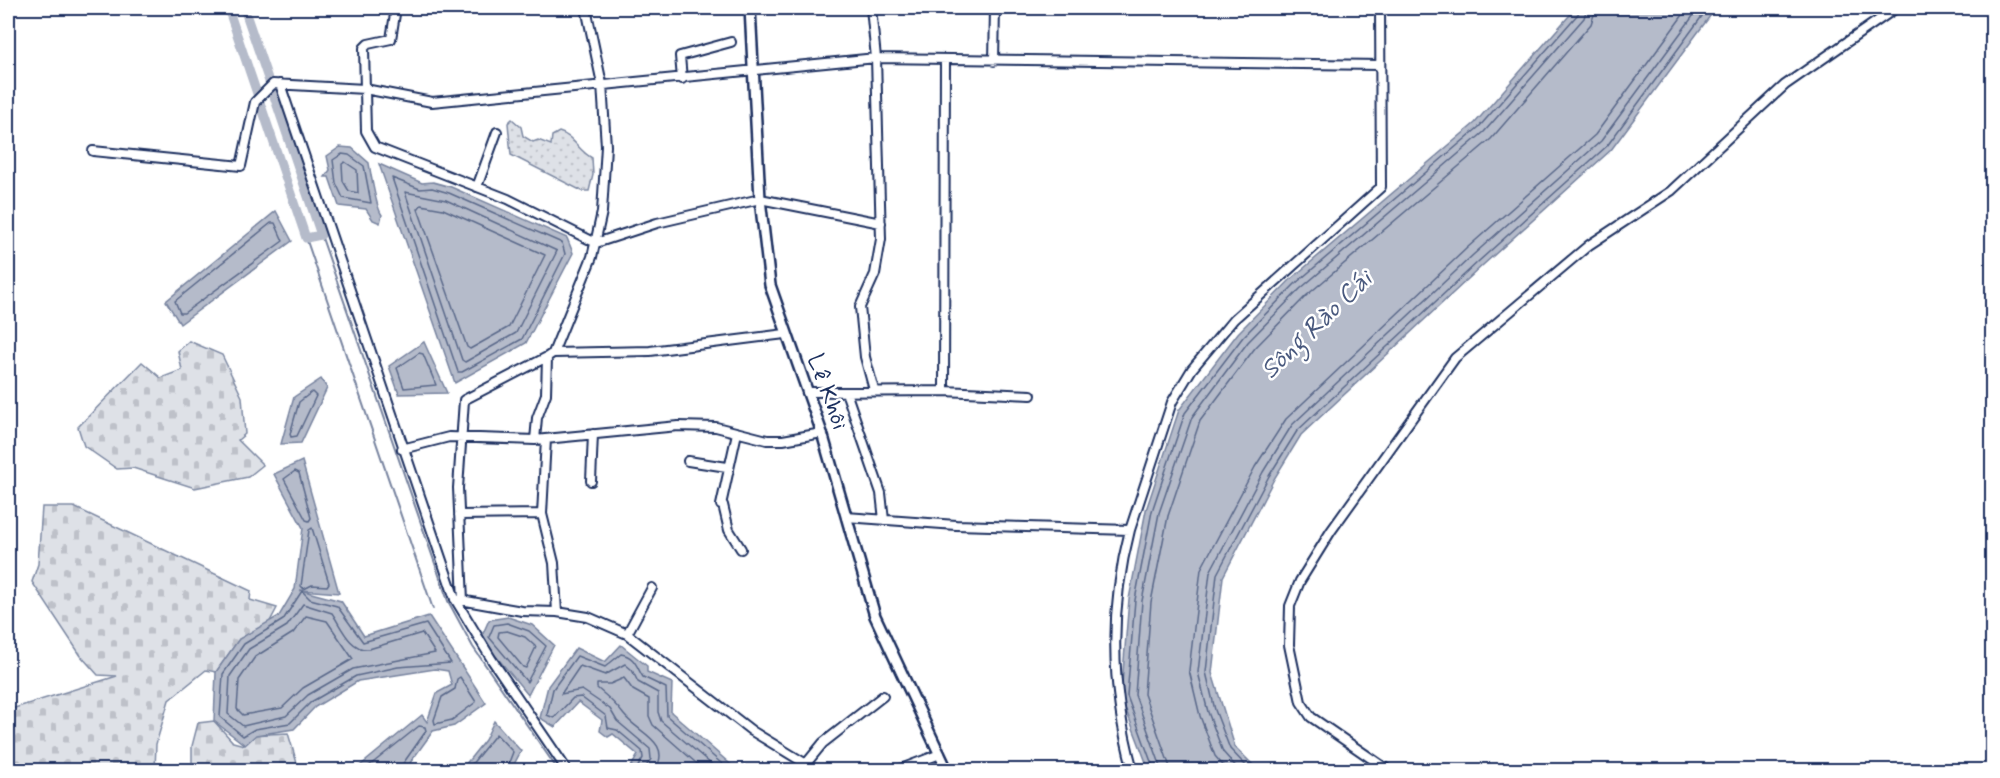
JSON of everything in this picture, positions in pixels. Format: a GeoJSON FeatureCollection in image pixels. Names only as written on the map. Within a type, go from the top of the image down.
{"type":"FeatureCollection","features":[{"type":"Feature","properties":{"kind":"street"},"geometry":{"type":"LineString","coordinates":[[396,8],[391,39],[368,44],[364,48],[366,130],[375,147],[508,199],[596,243],[657,223],[760,199],[881,223]]}},
{"type":"Feature","properties":{"kind":"street"},"geometry":{"type":"LineString","coordinates":[[535,440],[537,418],[546,394],[550,355],[596,243],[602,212],[606,146],[602,84],[586,8]]}},
{"type":"Feature","properties":{"kind":"street","name":"Lê Khôi"},"geometry":{"type":"LineString","coordinates":[[750,8],[760,199],[770,285],[785,334],[822,434],[875,616],[947,771]]}},
{"type":"Feature","properties":{"kind":"street"},"geometry":{"type":"LineString","coordinates":[[871,8],[876,58],[881,223],[875,274],[860,307],[865,357],[874,390]]}},
{"type":"Feature","properties":{"kind":"street"},"geometry":{"type":"LineString","coordinates":[[994,8],[994,61]]}},
{"type":"Feature","properties":{"kind":"street"},"geometry":{"type":"LineString","coordinates":[[1133,771],[1120,722],[1116,669],[1116,593],[1130,530],[1172,402],[1192,369],[1234,319],[1381,187],[1380,8]]}},
{"type":"Feature","properties":{"kind":"street"},"geometry":{"type":"LineString","coordinates":[[1388,771],[1311,717],[1302,706],[1299,695],[1290,650],[1290,606],[1300,581],[1330,531],[1394,445],[1441,374],[1455,358],[1589,245],[1667,195],[1785,86],[1896,8]]}},
{"type":"Feature","properties":{"kind":"street"},"geometry":{"type":"LineString","coordinates":[[682,79],[680,56],[731,42]]}},
{"type":"Feature","properties":{"kind":"street"},"geometry":{"type":"LineString","coordinates":[[93,151],[241,166],[257,99],[276,84],[365,89],[432,102],[876,58],[1380,65]]}},
{"type":"Feature","properties":{"kind":"street"},"geometry":{"type":"LineString","coordinates":[[944,391],[945,60]]}},
{"type":"Feature","properties":{"kind":"street"},"geometry":{"type":"LineString","coordinates":[[276,84],[402,449],[459,600],[492,660],[567,771]]}},
{"type":"Feature","properties":{"kind":"street"},"geometry":{"type":"LineString","coordinates":[[477,187],[497,132]]}},
{"type":"Feature","properties":{"kind":"street"},"geometry":{"type":"LineString","coordinates":[[459,600],[460,437],[464,400],[467,397],[550,355],[650,351],[785,334]]}},
{"type":"Feature","properties":{"kind":"street"},"geometry":{"type":"LineString","coordinates":[[807,392],[874,390],[1031,395]]}},
{"type":"Feature","properties":{"kind":"street"},"geometry":{"type":"LineString","coordinates":[[846,392],[880,493],[884,520]]}},
{"type":"Feature","properties":{"kind":"street"},"geometry":{"type":"LineString","coordinates":[[402,449],[449,437],[535,440],[631,429],[693,426],[716,427],[736,433],[783,440],[822,434]]}},
{"type":"Feature","properties":{"kind":"street"},"geometry":{"type":"LineString","coordinates":[[736,433],[727,467],[722,505],[729,530],[741,549]]}},
{"type":"Feature","properties":{"kind":"street"},"geometry":{"type":"LineString","coordinates":[[591,481],[593,434]]}},
{"type":"Feature","properties":{"kind":"street"},"geometry":{"type":"LineString","coordinates":[[546,439],[542,514],[554,563],[557,612]]}},
{"type":"Feature","properties":{"kind":"street"},"geometry":{"type":"LineString","coordinates":[[688,461],[727,467]]}},
{"type":"Feature","properties":{"kind":"street"},"geometry":{"type":"LineString","coordinates":[[459,515],[542,514]]}},
{"type":"Feature","properties":{"kind":"street"},"geometry":{"type":"LineString","coordinates":[[846,517],[1130,530]]}},
{"type":"Feature","properties":{"kind":"street"},"geometry":{"type":"LineString","coordinates":[[627,634],[652,588]]}},
{"type":"Feature","properties":{"kind":"street"},"geometry":{"type":"LineString","coordinates":[[459,600],[522,611],[557,612],[588,618],[627,634],[752,731],[816,771]]}},
{"type":"Feature","properties":{"kind":"street"},"geometry":{"type":"LineString","coordinates":[[805,765],[823,743],[883,696]]}},
{"type":"Feature","properties":{"kind":"street"},"geometry":{"type":"LineString","coordinates":[[898,771],[940,754]]}},
{"type":"Feature","properties":{"kind":"green space"},"geometry":{"type":"Polygon","coordinates":[[[512,119],[521,127],[523,136],[533,142],[538,140],[551,145],[552,136],[559,132],[569,137],[592,158],[593,175],[589,191],[582,191],[511,155],[508,123],[512,119]]]}},
{"type":"Feature","properties":{"kind":"green space"},"geometry":{"type":"Polygon","coordinates":[[[189,341],[222,355],[242,397],[245,434],[238,440],[263,465],[248,477],[195,488],[133,468],[117,469],[84,446],[78,427],[142,362],[161,378],[182,370],[178,351],[189,341]]]}},
{"type":"Feature","properties":{"kind":"green space"},"geometry":{"type":"Polygon","coordinates":[[[42,507],[74,507],[251,591],[250,600],[277,608],[267,627],[239,639],[216,672],[206,670],[169,700],[156,744],[155,770],[8,770],[8,710],[117,676],[98,675],[81,656],[32,582],[38,564],[42,507]]]}},
{"type":"Feature","properties":{"kind":"green space"},"geometry":{"type":"Polygon","coordinates":[[[214,721],[233,742],[244,745],[250,735],[288,733],[299,770],[192,770],[192,746],[198,723],[214,721]]]}},
{"type":"Feature","properties":{"kind":"water","name":"Sông Rào Cái"},"geometry":{"type":"Polygon","coordinates":[[[1576,8],[1716,8],[1611,150],[1483,265],[1301,435],[1274,479],[1223,577],[1212,673],[1235,747],[1258,770],[1149,770],[1121,697],[1129,599],[1146,510],[1179,410],[1238,333],[1291,279],[1475,123],[1576,8]]]}},
{"type":"Feature","properties":{"kind":"water"},"geometry":{"type":"Polygon","coordinates":[[[340,147],[352,148],[369,163],[382,215],[380,223],[373,220],[366,209],[339,206],[329,177],[325,177],[330,170],[327,156],[340,147]]]}},
{"type":"Feature","properties":{"kind":"water"},"geometry":{"type":"Polygon","coordinates":[[[379,164],[422,183],[433,182],[451,187],[567,238],[573,253],[526,343],[455,383],[379,164]]]}},
{"type":"Feature","properties":{"kind":"water"},"geometry":{"type":"Polygon","coordinates":[[[276,211],[292,241],[180,324],[166,301],[276,211]]]}},
{"type":"Feature","properties":{"kind":"water"},"geometry":{"type":"Polygon","coordinates":[[[424,342],[447,393],[399,394],[389,366],[424,342]]]}},
{"type":"Feature","properties":{"kind":"water"},"geometry":{"type":"Polygon","coordinates":[[[321,379],[327,388],[301,443],[281,444],[294,397],[321,379]]]}},
{"type":"Feature","properties":{"kind":"water"},"geometry":{"type":"Polygon","coordinates":[[[302,461],[339,593],[300,590],[341,601],[364,636],[429,616],[486,703],[454,726],[433,731],[405,770],[355,770],[422,715],[427,722],[437,693],[452,685],[448,671],[435,669],[358,681],[315,707],[294,729],[256,735],[245,745],[214,721],[216,672],[239,639],[279,616],[295,589],[303,528],[274,474],[302,461]]]}},
{"type":"Feature","properties":{"kind":"water"},"geometry":{"type":"Polygon","coordinates":[[[508,617],[532,625],[554,645],[528,695],[481,638],[489,620],[508,617]]]}},
{"type":"Feature","properties":{"kind":"water"},"geometry":{"type":"Polygon","coordinates":[[[621,645],[647,666],[647,672],[672,683],[671,712],[737,770],[629,770],[638,755],[613,734],[608,737],[600,731],[602,720],[578,702],[555,727],[540,718],[548,686],[576,648],[605,662],[621,645]]]}},
{"type":"Feature","properties":{"kind":"water"},"geometry":{"type":"Polygon","coordinates":[[[494,721],[521,751],[511,770],[461,770],[485,740],[494,721]]]}},
{"type":"Feature","properties":{"kind":"waterway"},"geometry":{"type":"LineString","coordinates":[[228,8],[306,238],[321,235],[244,8]]}},
{"type":"Feature","properties":{"kind":"waterway"},"geometry":{"type":"LineString","coordinates":[[321,235],[448,601],[473,647],[558,770]]}},
{"type":"Feature","properties":{"kind":"waterway"},"geometry":{"type":"LineString","coordinates":[[306,238],[433,609]]}}]}
